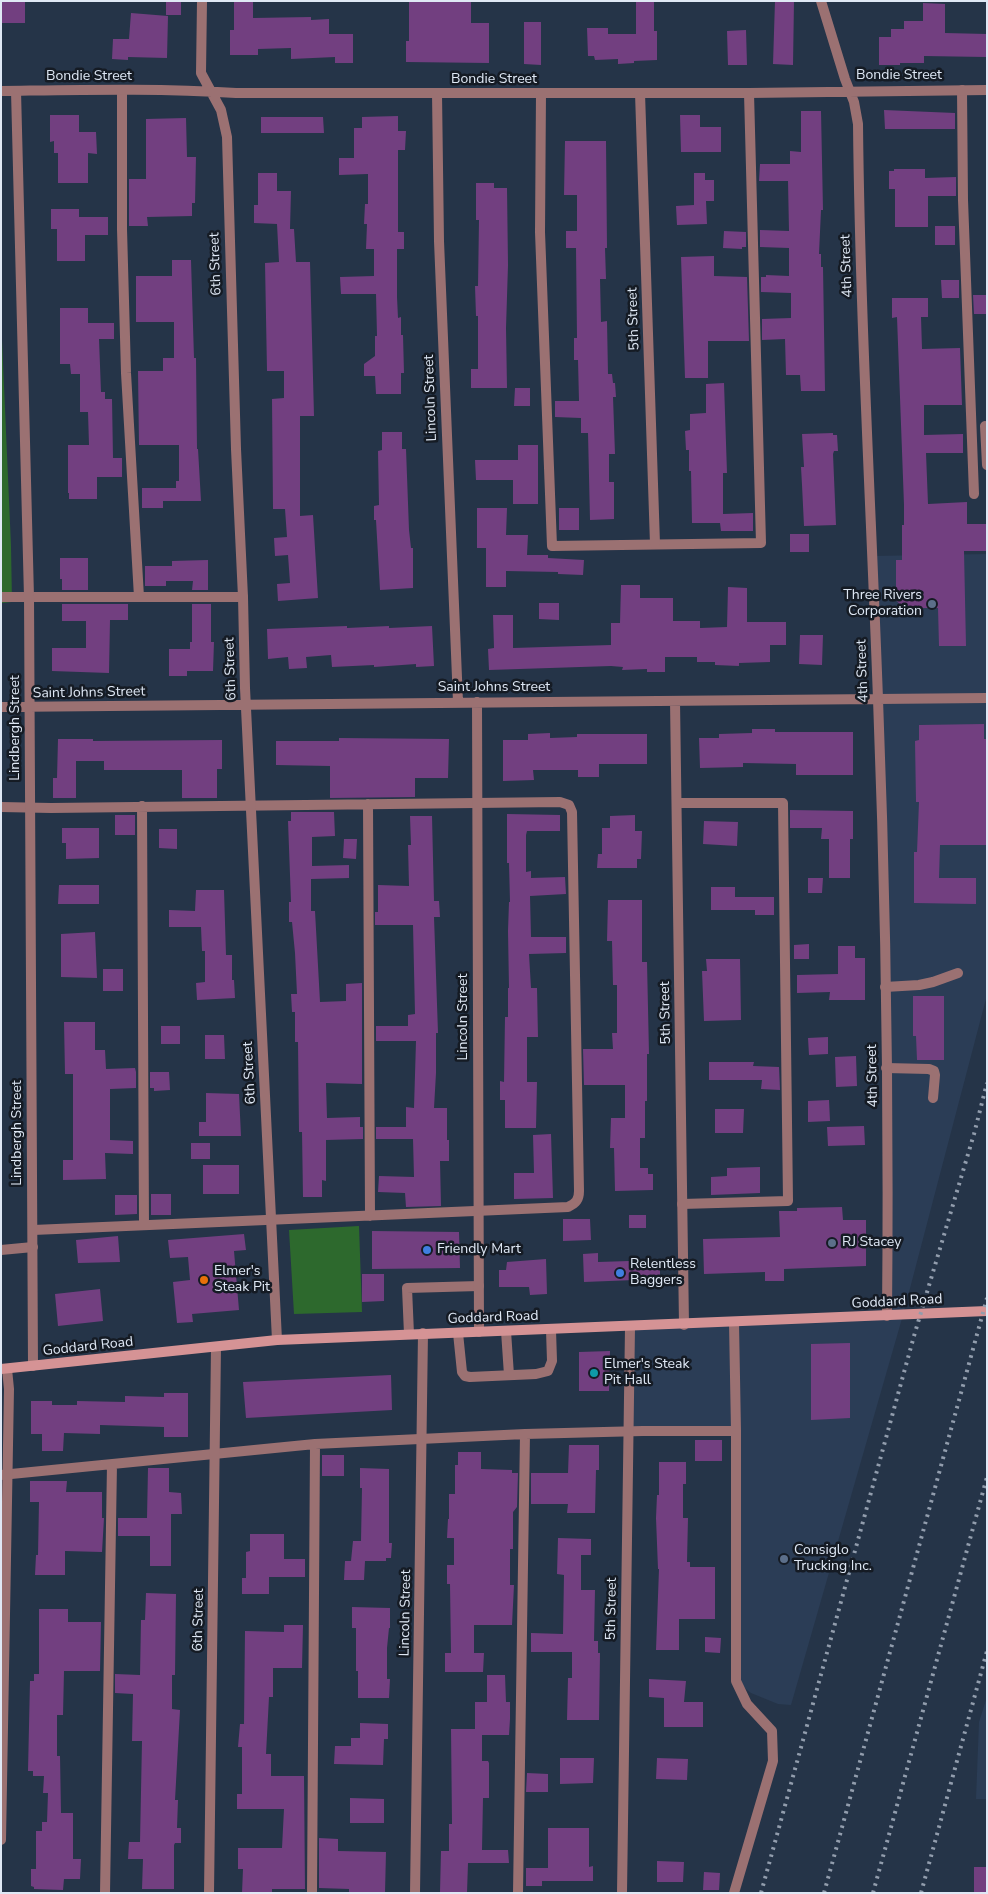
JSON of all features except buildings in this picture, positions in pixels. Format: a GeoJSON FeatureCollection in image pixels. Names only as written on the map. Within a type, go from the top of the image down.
{"type":"FeatureCollection","features":[{"type":"Feature","properties":{"kind":"street","name":"6th Street"},"geometry":{"type":"LineString","coordinates":[[202,1],[201,73],[221,110],[226,137],[246,705],[277,1340]]}},
{"type":"Feature","properties":{"kind":"street","name":"4th Street"},"geometry":{"type":"LineString","coordinates":[[821,1],[854,102],[858,124],[862,306],[878,699],[885,987],[887,1316]]}},
{"type":"Feature","properties":{"kind":"street"},"geometry":{"type":"LineString","coordinates":[[122,90],[122,229],[126,373],[139,597]]}},
{"type":"Feature","properties":{"kind":"street","name":"Bondie Street"},"geometry":{"type":"LineString","coordinates":[[1,91],[210,90],[236,93],[640,93],[987,90]]}},
{"type":"Feature","properties":{"kind":"street"},"geometry":{"type":"LineString","coordinates":[[962,90],[963,210],[974,494]]}},
{"type":"Feature","properties":{"kind":"street","name":"Lindbergh Street"},"geometry":{"type":"LineString","coordinates":[[16,91],[29,597],[33,1366]]}},
{"type":"Feature","properties":{"kind":"street"},"geometry":{"type":"LineString","coordinates":[[541,93],[540,232],[552,546],[761,543],[749,92]]}},
{"type":"Feature","properties":{"kind":"street","name":"Lincoln Street"},"geometry":{"type":"LineString","coordinates":[[437,93],[439,241],[458,702]]}},
{"type":"Feature","properties":{"kind":"street","name":"5th Street"},"geometry":{"type":"LineString","coordinates":[[640,93],[656,544]]}},
{"type":"Feature","properties":{"kind":"street"},"geometry":{"type":"LineString","coordinates":[[985,426],[987,465]]}},
{"type":"Feature","properties":{"kind":"street"},"geometry":{"type":"LineString","coordinates":[[1,597],[243,597]]}},
{"type":"Feature","properties":{"kind":"street","name":"Saint Johns Street"},"geometry":{"type":"LineString","coordinates":[[1,707],[987,698]]}},
{"type":"Feature","properties":{"kind":"street","name":"5th Street"},"geometry":{"type":"LineString","coordinates":[[675,701],[684,1325]]}},
{"type":"Feature","properties":{"kind":"street","name":"Lincoln Street"},"geometry":{"type":"LineString","coordinates":[[477,702],[479,1332]]}},
{"type":"Feature","properties":{"kind":"street"},"geometry":{"type":"LineString","coordinates":[[1,806],[560,802],[568,805],[572,812],[579,1190],[579,1199],[574,1204],[568,1207],[33,1230]]}},
{"type":"Feature","properties":{"kind":"street"},"geometry":{"type":"LineString","coordinates":[[677,803],[782,803],[787,1081],[788,1201],[682,1204]]}},
{"type":"Feature","properties":{"kind":"street"},"geometry":{"type":"LineString","coordinates":[[368,804],[370,1216]]}},
{"type":"Feature","properties":{"kind":"street"},"geometry":{"type":"LineString","coordinates":[[142,806],[144,1225]]}},
{"type":"Feature","properties":{"kind":"street"},"geometry":{"type":"LineString","coordinates":[[885,987],[919,985],[958,973]]}},
{"type":"Feature","properties":{"kind":"street"},"geometry":{"type":"LineString","coordinates":[[886,1068],[929,1069],[934,1071],[933,1098]]}},
{"type":"Feature","properties":{"kind":"street"},"geometry":{"type":"LineString","coordinates":[[1,1250],[33,1247]]}},
{"type":"Feature","properties":{"kind":"street"},"geometry":{"type":"LineString","coordinates":[[409,1334],[408,1288],[479,1286]]}},
{"type":"Feature","properties":{"kind":"street","name":"Goddard Road"},"geometry":{"type":"LineString","coordinates":[[4,1369],[277,1340],[422,1333],[734,1323],[987,1311]]}},
{"type":"Feature","properties":{"kind":"street"},"geometry":{"type":"LineString","coordinates":[[734,1323],[736,1680],[747,1704],[772,1731],[773,1760],[734,1893]]}},
{"type":"Feature","properties":{"kind":"street","name":"5th Street"},"geometry":{"type":"LineString","coordinates":[[622,1893],[630,1326]]}},
{"type":"Feature","properties":{"kind":"street"},"geometry":{"type":"LineString","coordinates":[[458,1333],[461,1366],[465,1376],[509,1375],[536,1374],[548,1371],[552,1361],[551,1330]]}},
{"type":"Feature","properties":{"kind":"street"},"geometry":{"type":"LineString","coordinates":[[506,1331],[509,1375]]}},
{"type":"Feature","properties":{"kind":"street","name":"Lincoln Street"},"geometry":{"type":"LineString","coordinates":[[415,1893],[422,1333]]}},
{"type":"Feature","properties":{"kind":"street","name":"6th Street"},"geometry":{"type":"LineString","coordinates":[[209,1893],[216,1347]]}},
{"type":"Feature","properties":{"kind":"street"},"geometry":{"type":"LineString","coordinates":[[1,1840],[5,1474],[9,1390],[4,1369]]}},
{"type":"Feature","properties":{"kind":"street"},"geometry":{"type":"LineString","coordinates":[[5,1474],[315,1444],[525,1434],[736,1431]]}},
{"type":"Feature","properties":{"kind":"street"},"geometry":{"type":"LineString","coordinates":[[518,1893],[525,1434]]}},
{"type":"Feature","properties":{"kind":"street"},"geometry":{"type":"LineString","coordinates":[[312,1893],[315,1444]]}},
{"type":"Feature","properties":{"kind":"street"},"geometry":{"type":"LineString","coordinates":[[105,1893],[112,1464]]}},
{"type":"Feature","properties":{"kind":"shaded area"},"geometry":{"type":"Polygon","coordinates":[[[987,554],[987,995],[903,1315],[791,1705],[778,1704],[751,1693],[736,1681],[736,1431],[628,1432],[630,1327],[887,1316],[888,1188],[872,556],[987,554]]]}},
{"type":"Feature","properties":{"kind":"shaded area"},"geometry":{"type":"Polygon","coordinates":[[[987,1697],[987,1799],[976,1799],[979,1722],[987,1697]]]}},
{"type":"Feature","properties":{"kind":"green space"},"geometry":{"type":"Polygon","coordinates":[[[1,317],[12,602],[1,603],[1,317]]]}},
{"type":"Feature","properties":{"kind":"green space"},"geometry":{"type":"Polygon","coordinates":[[[359,1226],[362,1312],[294,1314],[289,1230],[359,1226]]]}},
{"type":"Feature","properties":{"kind":"railway"},"geometry":{"type":"LineString","coordinates":[[761,1893],[914,1336],[974,1134],[987,1083]]}},
{"type":"Feature","properties":{"kind":"railway"},"geometry":{"type":"LineString","coordinates":[[824,1893],[987,1298]]}},
{"type":"Feature","properties":{"kind":"railway"},"geometry":{"type":"LineString","coordinates":[[873,1893],[987,1477]]}},
{"type":"Feature","properties":{"kind":"railway"},"geometry":{"type":"LineString","coordinates":[[921,1893],[987,1651]]}},
{"type":"Feature","properties":{"kind":"place","name":"Three Rivers Corporation"},"geometry":{"type":"Point","coordinates":[932,604]}},
{"type":"Feature","properties":{"kind":"place","name":"RJ Stacey"},"geometry":{"type":"Point","coordinates":[832,1243]}},
{"type":"Feature","properties":{"kind":"place","name":"Friendly Mart"},"geometry":{"type":"Point","coordinates":[427,1250]}},
{"type":"Feature","properties":{"kind":"place","name":"Relentless Baggers"},"geometry":{"type":"Point","coordinates":[620,1273]}},
{"type":"Feature","properties":{"kind":"place","name":"Elmer's Steak Pit"},"geometry":{"type":"Point","coordinates":[204,1280]}},
{"type":"Feature","properties":{"kind":"place","name":"Elmer's Steak Pit Hall"},"geometry":{"type":"Point","coordinates":[594,1373]}},
{"type":"Feature","properties":{"kind":"place","name":"Consiglo Trucking Inc."},"geometry":{"type":"Point","coordinates":[784,1559]}}]}
